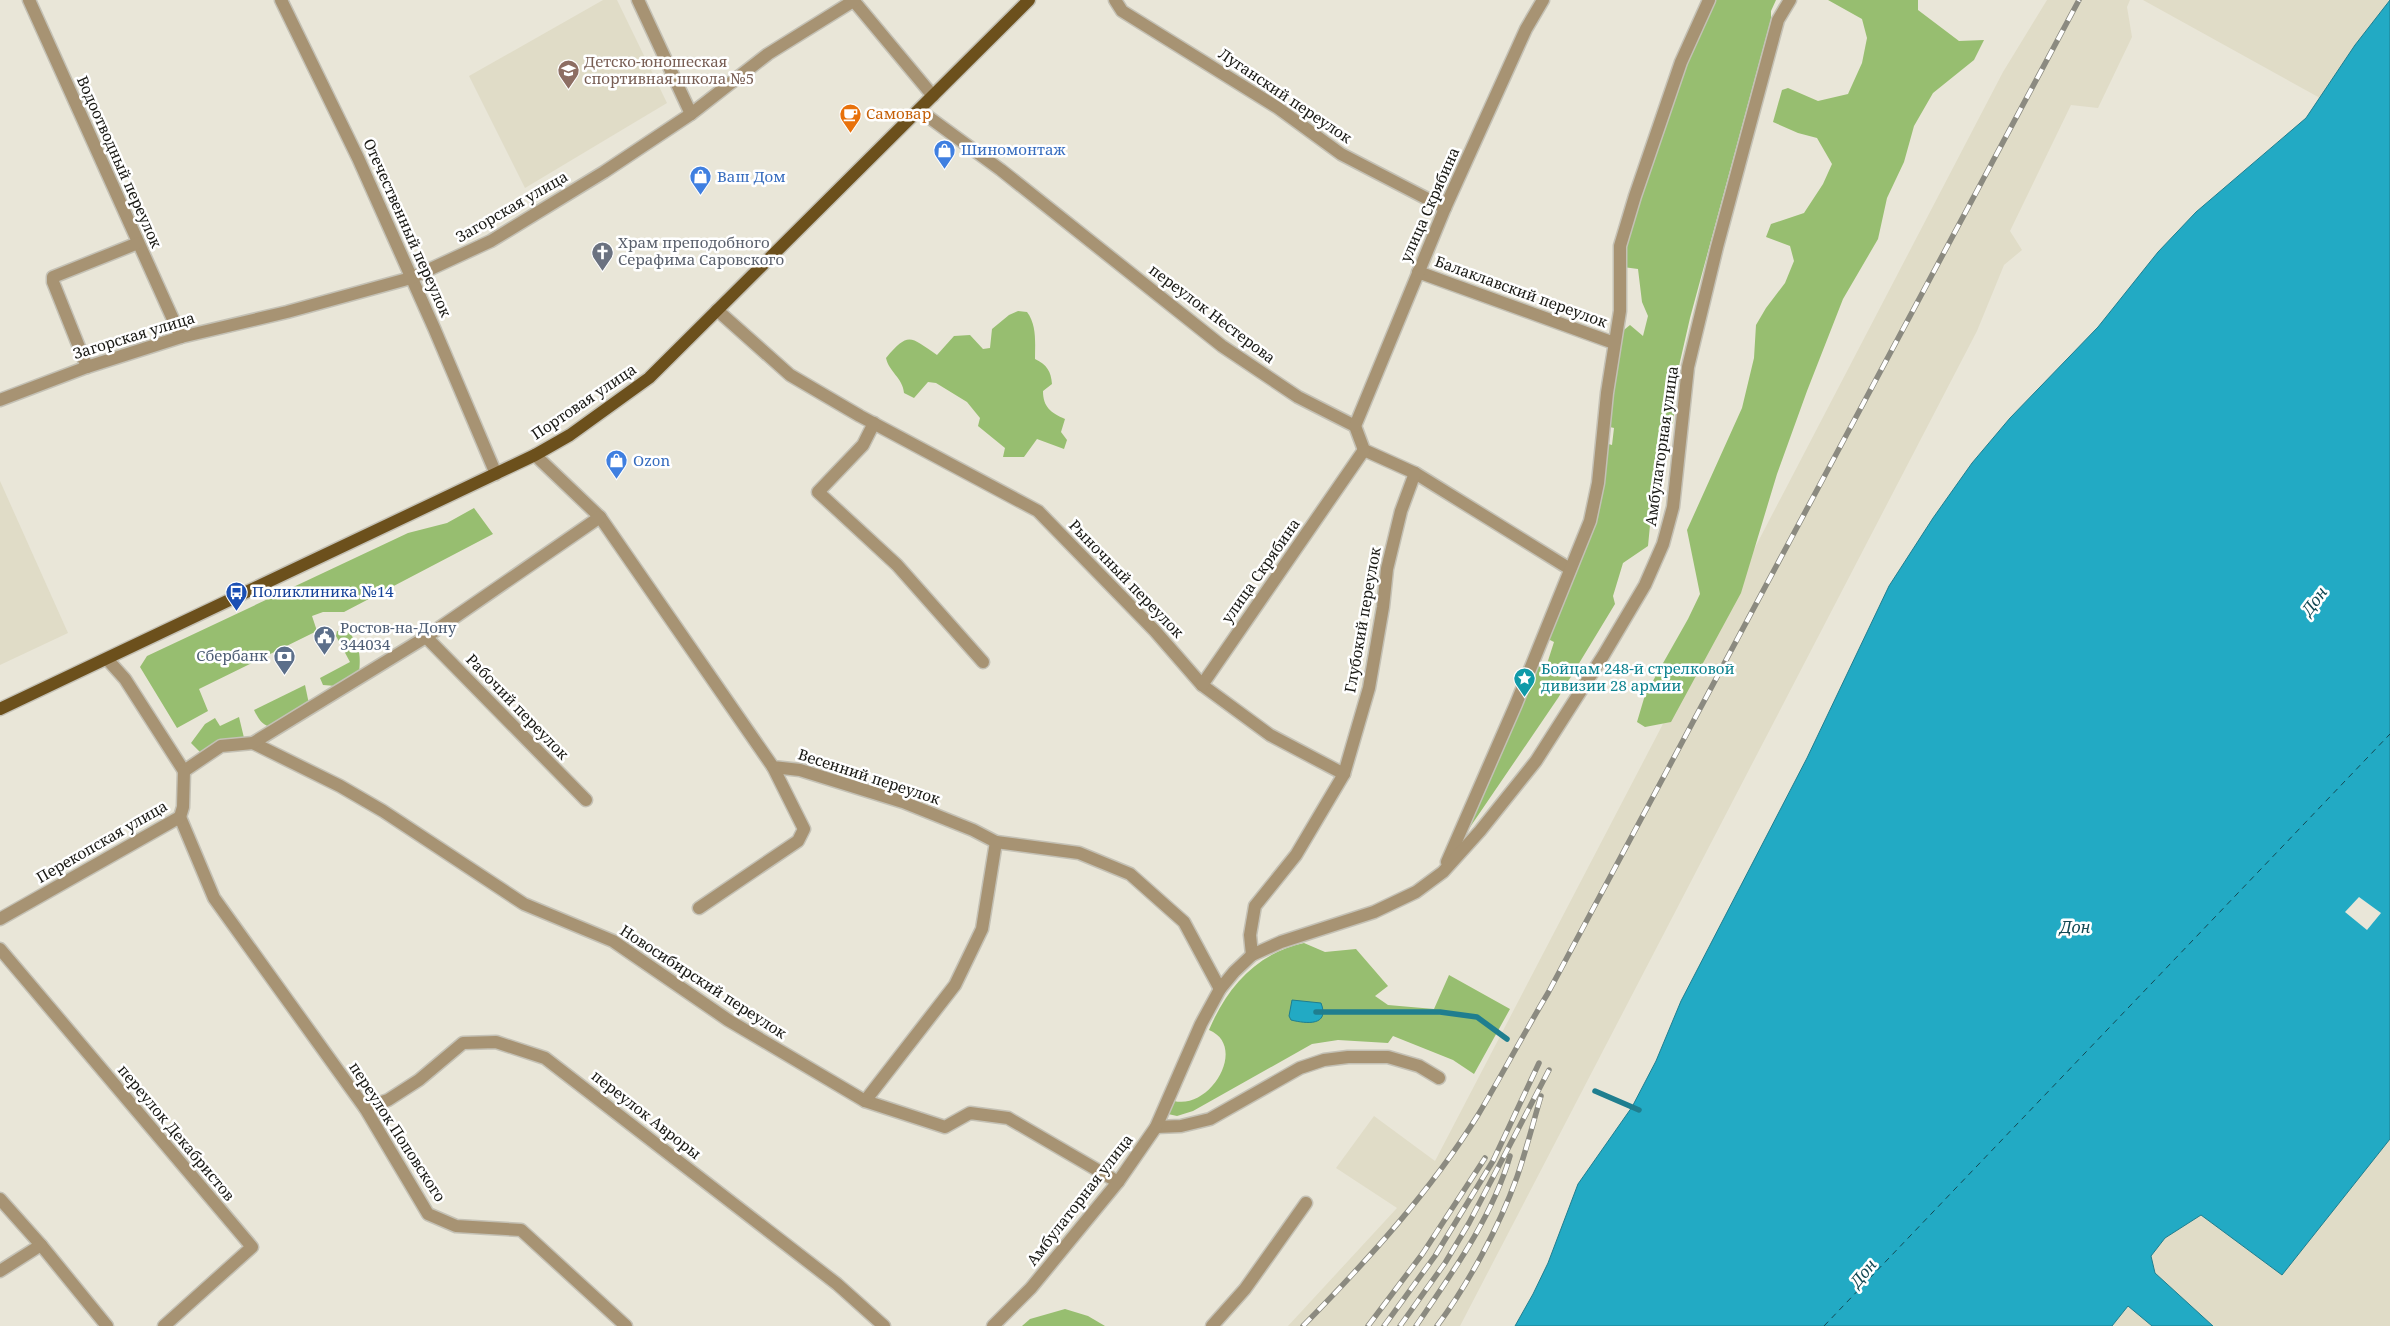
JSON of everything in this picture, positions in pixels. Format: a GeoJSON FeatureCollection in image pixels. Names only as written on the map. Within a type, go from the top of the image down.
{"type":"FeatureCollection","features":[{"type":"Feature","properties":{"kind":"main road","name":"Портовая улица"},"geometry":{"type":"LineString","coordinates":[[0,709],[496,474],[535,455],[570,434],[649,378],[1029,0]]}},
{"type":"Feature","properties":{"kind":"street","name":"Водоотводный переулок"},"geometry":{"type":"LineString","coordinates":[[28,0],[182,337]]}},
{"type":"Feature","properties":{"kind":"street","name":"Отечественный переулок"},"geometry":{"type":"LineString","coordinates":[[281,0],[358,158],[496,474]]}},
{"type":"Feature","properties":{"kind":"street"},"geometry":{"type":"LineString","coordinates":[[638,0],[691,114]]}},
{"type":"Feature","properties":{"kind":"street","name":"Луганский переулок"},"geometry":{"type":"LineString","coordinates":[[1115,0],[1122,11],[1278,108],[1341,154],[1445,208]]}},
{"type":"Feature","properties":{"kind":"street","name":"улица Скрябина"},"geometry":{"type":"LineString","coordinates":[[1355,426],[1445,208],[1526,29],[1543,0]]}},
{"type":"Feature","properties":{"kind":"street","name":"Амбулаторная улица"},"geometry":{"type":"LineString","coordinates":[[1443,872],[1516,704],[1590,521],[1598,483],[1614,343],[1620,311],[1620,246],[1681,62],[1709,0]]}},
{"type":"Feature","properties":{"kind":"street","name":"Амбулаторная улица"},"geometry":{"type":"LineString","coordinates":[[993,1326],[1031,1288],[1118,1182],[1156,1128],[1175,1079],[1220,989],[1252,955],[1281,942],[1374,912],[1416,892],[1443,872],[1480,831],[1536,761],[1645,585],[1663,544],[1673,507],[1691,358],[1717,247],[1778,20],[1790,0]]}},
{"type":"Feature","properties":{"kind":"street"},"geometry":{"type":"LineString","coordinates":[[854,1],[933,96]]}},
{"type":"Feature","properties":{"kind":"street","name":"Загорская улица"},"geometry":{"type":"LineString","coordinates":[[0,400],[87,367],[182,337],[287,312],[411,278],[491,242],[599,175],[691,114],[768,54],[854,1]]}},
{"type":"Feature","properties":{"kind":"street","name":"переулок Нестерова"},"geometry":{"type":"LineString","coordinates":[[919,110],[1001,170],[1222,346],[1298,397],[1355,426]]}},
{"type":"Feature","properties":{"kind":"street"},"geometry":{"type":"LineString","coordinates":[[87,367],[53,282],[53,277],[138,243]]}},
{"type":"Feature","properties":{"kind":"street","name":"Балаклавский переулок"},"geometry":{"type":"LineString","coordinates":[[1418,272],[1614,343]]}},
{"type":"Feature","properties":{"kind":"street","name":"Рыночный переулок"},"geometry":{"type":"LineString","coordinates":[[718,310],[790,375],[874,423],[1038,511],[1155,631],[1202,685],[1270,735],[1344,774]]}},
{"type":"Feature","properties":{"kind":"street"},"geometry":{"type":"LineString","coordinates":[[874,423],[863,445],[818,492],[897,565],[983,662]]}},
{"type":"Feature","properties":{"kind":"street"},"geometry":{"type":"LineString","coordinates":[[1355,426],[1364,450],[1415,473],[1570,569]]}},
{"type":"Feature","properties":{"kind":"street","name":"улица Скрябина"},"geometry":{"type":"LineString","coordinates":[[1202,685],[1364,450]]}},
{"type":"Feature","properties":{"kind":"street"},"geometry":{"type":"LineString","coordinates":[[535,455],[600,517],[773,767],[804,829],[798,841],[699,908]]}},
{"type":"Feature","properties":{"kind":"street","name":"Глубокий переулок"},"geometry":{"type":"LineString","coordinates":[[1252,955],[1250,935],[1255,906],[1296,855],[1344,774],[1368,688],[1383,607],[1387,569],[1401,511],[1415,473]]}},
{"type":"Feature","properties":{"kind":"street"},"geometry":{"type":"LineString","coordinates":[[107,659],[125,679],[184,771],[222,746],[253,744],[426,637],[600,517]]}},
{"type":"Feature","properties":{"kind":"street","name":"Рабочий переулок"},"geometry":{"type":"LineString","coordinates":[[426,637],[586,800]]}},
{"type":"Feature","properties":{"kind":"street","name":"Новосибирский переулок"},"geometry":{"type":"LineString","coordinates":[[253,744],[340,786],[383,811],[524,904],[613,941],[728,1020],[865,1101],[945,1128],[970,1114],[1008,1118],[1118,1182]]}},
{"type":"Feature","properties":{"kind":"street","name":"Весенний переулок"},"geometry":{"type":"LineString","coordinates":[[773,767],[800,770],[903,802],[973,830],[996,842],[1079,853],[1130,874],[1184,922],[1220,989]]}},
{"type":"Feature","properties":{"kind":"street","name":"Перекопская улица"},"geometry":{"type":"LineString","coordinates":[[0,919],[180,817],[183,807],[184,771]]}},
{"type":"Feature","properties":{"kind":"street","name":"переулок Поповского"},"geometry":{"type":"LineString","coordinates":[[180,817],[214,898],[365,1108],[428,1214],[456,1226],[521,1230],[626,1326]]}},
{"type":"Feature","properties":{"kind":"street"},"geometry":{"type":"LineString","coordinates":[[865,1101],[955,985],[982,929],[996,842]]}},
{"type":"Feature","properties":{"kind":"street","name":"переулок Декабристов"},"geometry":{"type":"LineString","coordinates":[[0,949],[252,1247],[164,1326]]}},
{"type":"Feature","properties":{"kind":"street","name":"переулок Авроры"},"geometry":{"type":"LineString","coordinates":[[365,1108],[388,1100],[419,1080],[463,1043],[496,1042],[546,1058],[837,1284],[884,1326]]}},
{"type":"Feature","properties":{"kind":"street"},"geometry":{"type":"LineString","coordinates":[[1156,1128],[1180,1126],[1210,1118],[1300,1068],[1324,1060],[1348,1057],[1388,1058],[1419,1066],[1439,1078]]}},
{"type":"Feature","properties":{"kind":"street"},"geometry":{"type":"LineString","coordinates":[[0,1199],[41,1244],[107,1326]]}},
{"type":"Feature","properties":{"kind":"street"},"geometry":{"type":"LineString","coordinates":[[1212,1326],[1245,1289],[1306,1203]]}},
{"type":"Feature","properties":{"kind":"street"},"geometry":{"type":"LineString","coordinates":[[0,1270],[41,1244]]}},
{"type":"Feature","properties":{"kind":"shaded area","name":"Детско-юношеская спортивная школа №5"},"geometry":{"type":"Polygon","coordinates":[[[603,0],[617,0],[667,103],[525,188],[469,76],[603,0]]]}},
{"type":"Feature","properties":{"kind":"shaded area"},"geometry":{"type":"Polygon","coordinates":[[[2047,0],[2130,0],[2127,7],[2132,37],[2098,108],[2071,105],[2010,231],[2022,250],[2004,265],[1977,331],[1460,1326],[1288,1326],[1397,1208],[1336,1168],[1374,1116],[1435,1161],[2003,72],[2047,0]]]}},
{"type":"Feature","properties":{"kind":"shaded area"},"geometry":{"type":"Polygon","coordinates":[[[2143,0],[2389,0],[2320,98],[2143,0]]]}},
{"type":"Feature","properties":{"kind":"shaded area"},"geometry":{"type":"Polygon","coordinates":[[[0,481],[68,633],[0,665],[0,481]]]}},
{"type":"Feature","properties":{"kind":"shaded area"},"geometry":{"type":"Polygon","coordinates":[[[2390,1139],[2390,1326],[2213,1326],[2155,1273],[2151,1256],[2165,1238],[2201,1215],[2282,1275],[2390,1139]]]}},
{"type":"Feature","properties":{"kind":"shaded area"},"geometry":{"type":"Polygon","coordinates":[[[2128,1306],[2152,1326],[2112,1326],[2128,1306]]]}},
{"type":"Feature","properties":{"kind":"green space"},"geometry":{"type":"Polygon","coordinates":[[[1713,0],[1776,0],[1771,11],[1771,19],[1690,318],[1679,366],[1673,423],[1658,442],[1648,546],[1623,563],[1613,596],[1615,604],[1558,698],[1466,833],[1535,666],[1546,667],[1554,642],[1546,638],[1573,571],[1605,443],[1612,445],[1614,428],[1606,426],[1619,334],[1630,325],[1643,336],[1648,316],[1642,302],[1638,269],[1623,267],[1623,247],[1684,64],[1713,0]]]}},
{"type":"Feature","properties":{"kind":"green space"},"geometry":{"type":"Polygon","coordinates":[[[1828,0],[1918,0],[1918,10],[1959,41],[1984,40],[1974,60],[1933,93],[1914,126],[1904,162],[1887,198],[1878,239],[1843,299],[1807,391],[1777,474],[1741,593],[1671,722],[1645,727],[1637,722],[1645,695],[1700,594],[1687,530],[1742,408],[1754,358],[1756,325],[1785,283],[1794,261],[1790,246],[1766,237],[1771,224],[1804,213],[1823,184],[1832,164],[1817,138],[1798,133],[1773,122],[1782,90],[1788,88],[1818,101],[1848,94],[1862,63],[1867,38],[1862,19],[1828,0]]]}},
{"type":"Feature","properties":{"kind":"green space"},"geometry":{"type":"Polygon","coordinates":[[[1018,311],[1027,312],[1030,317],[1035,334],[1035,359],[1048,369],[1052,384],[1043,391],[1044,401],[1052,412],[1065,419],[1061,432],[1067,440],[1064,449],[1037,439],[1024,457],[1003,457],[1005,448],[978,426],[980,418],[967,402],[936,383],[928,382],[914,398],[904,393],[901,383],[886,358],[905,340],[915,341],[937,355],[954,336],[970,335],[983,349],[990,348],[992,329],[1009,315],[1018,311]]]}},
{"type":"Feature","properties":{"kind":"green space"},"geometry":{"type":"Polygon","coordinates":[[[474,508],[493,534],[344,612],[323,612],[312,616],[317,631],[199,689],[208,711],[177,728],[140,667],[147,656],[408,533],[447,523],[474,508]]]}},
{"type":"Feature","properties":{"kind":"green space"},"geometry":{"type":"Polygon","coordinates":[[[337,631],[349,632],[358,647],[360,656],[359,674],[336,686],[323,685],[320,678],[350,662],[336,636],[337,631]]]}},
{"type":"Feature","properties":{"kind":"green space"},"geometry":{"type":"Polygon","coordinates":[[[305,685],[309,704],[270,727],[260,720],[254,710],[305,685]]]}},
{"type":"Feature","properties":{"kind":"green space"},"geometry":{"type":"Polygon","coordinates":[[[239,717],[245,742],[203,755],[191,743],[205,724],[215,718],[220,726],[239,717]]]}},
{"type":"Feature","properties":{"kind":"green space"},"geometry":{"type":"Polygon","coordinates":[[[1304,943],[1325,952],[1356,949],[1388,986],[1375,996],[1388,1005],[1434,1009],[1449,975],[1510,1009],[1474,1074],[1453,1060],[1393,1036],[1388,1043],[1338,1040],[1312,1044],[1193,1111],[1177,1116],[1168,1114],[1174,1101],[1188,1101],[1201,1096],[1212,1087],[1220,1075],[1225,1062],[1225,1049],[1220,1038],[1209,1030],[1216,1014],[1235,986],[1246,974],[1272,955],[1304,943]]]}},
{"type":"Feature","properties":{"kind":"green space"},"geometry":{"type":"Polygon","coordinates":[[[1065,1309],[1088,1316],[1105,1326],[1022,1326],[1030,1319],[1065,1309]]]}},
{"type":"Feature","properties":{"kind":"water","name":"Дон"},"geometry":{"type":"Polygon","coordinates":[[[2390,0],[2390,1139],[2282,1275],[2201,1215],[2165,1238],[2151,1256],[2155,1273],[2213,1326],[2152,1326],[2128,1306],[2112,1326],[1515,1326],[1548,1263],[1578,1184],[1632,1107],[1656,1061],[1681,1001],[1807,758],[1889,586],[1933,518],[1972,463],[2010,418],[2098,327],[2158,252],[2196,212],[2306,118],[2355,45],[2390,0]]]}},
{"type":"Feature","properties":{"kind":"water"},"geometry":{"type":"Polygon","coordinates":[[[1292,1000],[1321,1003],[1323,1010],[1320,1020],[1304,1022],[1291,1020],[1289,1016],[1292,1000]]]}},
{"type":"Feature","properties":{"kind":"pier"},"geometry":{"type":"Polygon","coordinates":[[[2359,897],[2381,913],[2367,930],[2345,912],[2359,897]]]}},
{"type":"Feature","properties":{"kind":"waterway"},"geometry":{"type":"LineString","coordinates":[[1316,1012],[1440,1012],[1477,1017],[1507,1039]]}},
{"type":"Feature","properties":{"kind":"waterway"},"geometry":{"type":"LineString","coordinates":[[1595,1091],[1639,1110]]}},
{"type":"Feature","properties":{"kind":"ferry route"},"geometry":{"type":"LineString","coordinates":[[1824,1326],[2390,734]]}},
{"type":"Feature","properties":{"kind":"railway"},"geometry":{"type":"LineString","coordinates":[[1303,1326],[1350,1277],[1418,1199],[1459,1144],[1487,1100],[1548,993],[2079,0]]}},
{"type":"Feature","properties":{"kind":"railway"},"geometry":{"type":"LineString","coordinates":[[1384,1326],[1435,1256],[1493,1161],[1539,1063]]}},
{"type":"Feature","properties":{"kind":"railway"},"geometry":{"type":"LineString","coordinates":[[1400,1326],[1445,1263],[1469,1223],[1549,1070]]}},
{"type":"Feature","properties":{"kind":"railway"},"geometry":{"type":"LineString","coordinates":[[1437,1326],[1472,1273],[1510,1196],[1541,1096]]}},
{"type":"Feature","properties":{"kind":"railway"},"geometry":{"type":"LineString","coordinates":[[1416,1326],[1457,1265],[1482,1223],[1493,1201],[1510,1156]]}},
{"type":"Feature","properties":{"kind":"railway"},"geometry":{"type":"LineString","coordinates":[[1368,1326],[1423,1253],[1485,1158]]}},
{"type":"Feature","properties":{"kind":"place","name":"Детско-юношеская спортивная школа №5"},"geometry":{"type":"Point","coordinates":[568,90]}},
{"type":"Feature","properties":{"kind":"place","name":"Самовар"},"geometry":{"type":"Point","coordinates":[850,133]}},
{"type":"Feature","properties":{"kind":"place","name":"Шиномонтаж"},"geometry":{"type":"Point","coordinates":[945,169]}},
{"type":"Feature","properties":{"kind":"place","name":"Ваш Дом"},"geometry":{"type":"Point","coordinates":[701,196]}},
{"type":"Feature","properties":{"kind":"place","name":"Храм преподобного Серафима Саровского"},"geometry":{"type":"Point","coordinates":[602,271]}},
{"type":"Feature","properties":{"kind":"place","name":"Ozon"},"geometry":{"type":"Point","coordinates":[617,480]}},
{"type":"Feature","properties":{"kind":"place","name":"Поликлиника №14"},"geometry":{"type":"Point","coordinates":[236,611]}},
{"type":"Feature","properties":{"kind":"place","name":"Ростов-на-Дону 344034"},"geometry":{"type":"Point","coordinates":[324,656]}},
{"type":"Feature","properties":{"kind":"place","name":"Сбербанк"},"geometry":{"type":"Point","coordinates":[284,675]}},
{"type":"Feature","properties":{"kind":"place","name":"Бойцам 248-й стрелковой дивизии 28 армии"},"geometry":{"type":"Point","coordinates":[1525,697]}}]}
